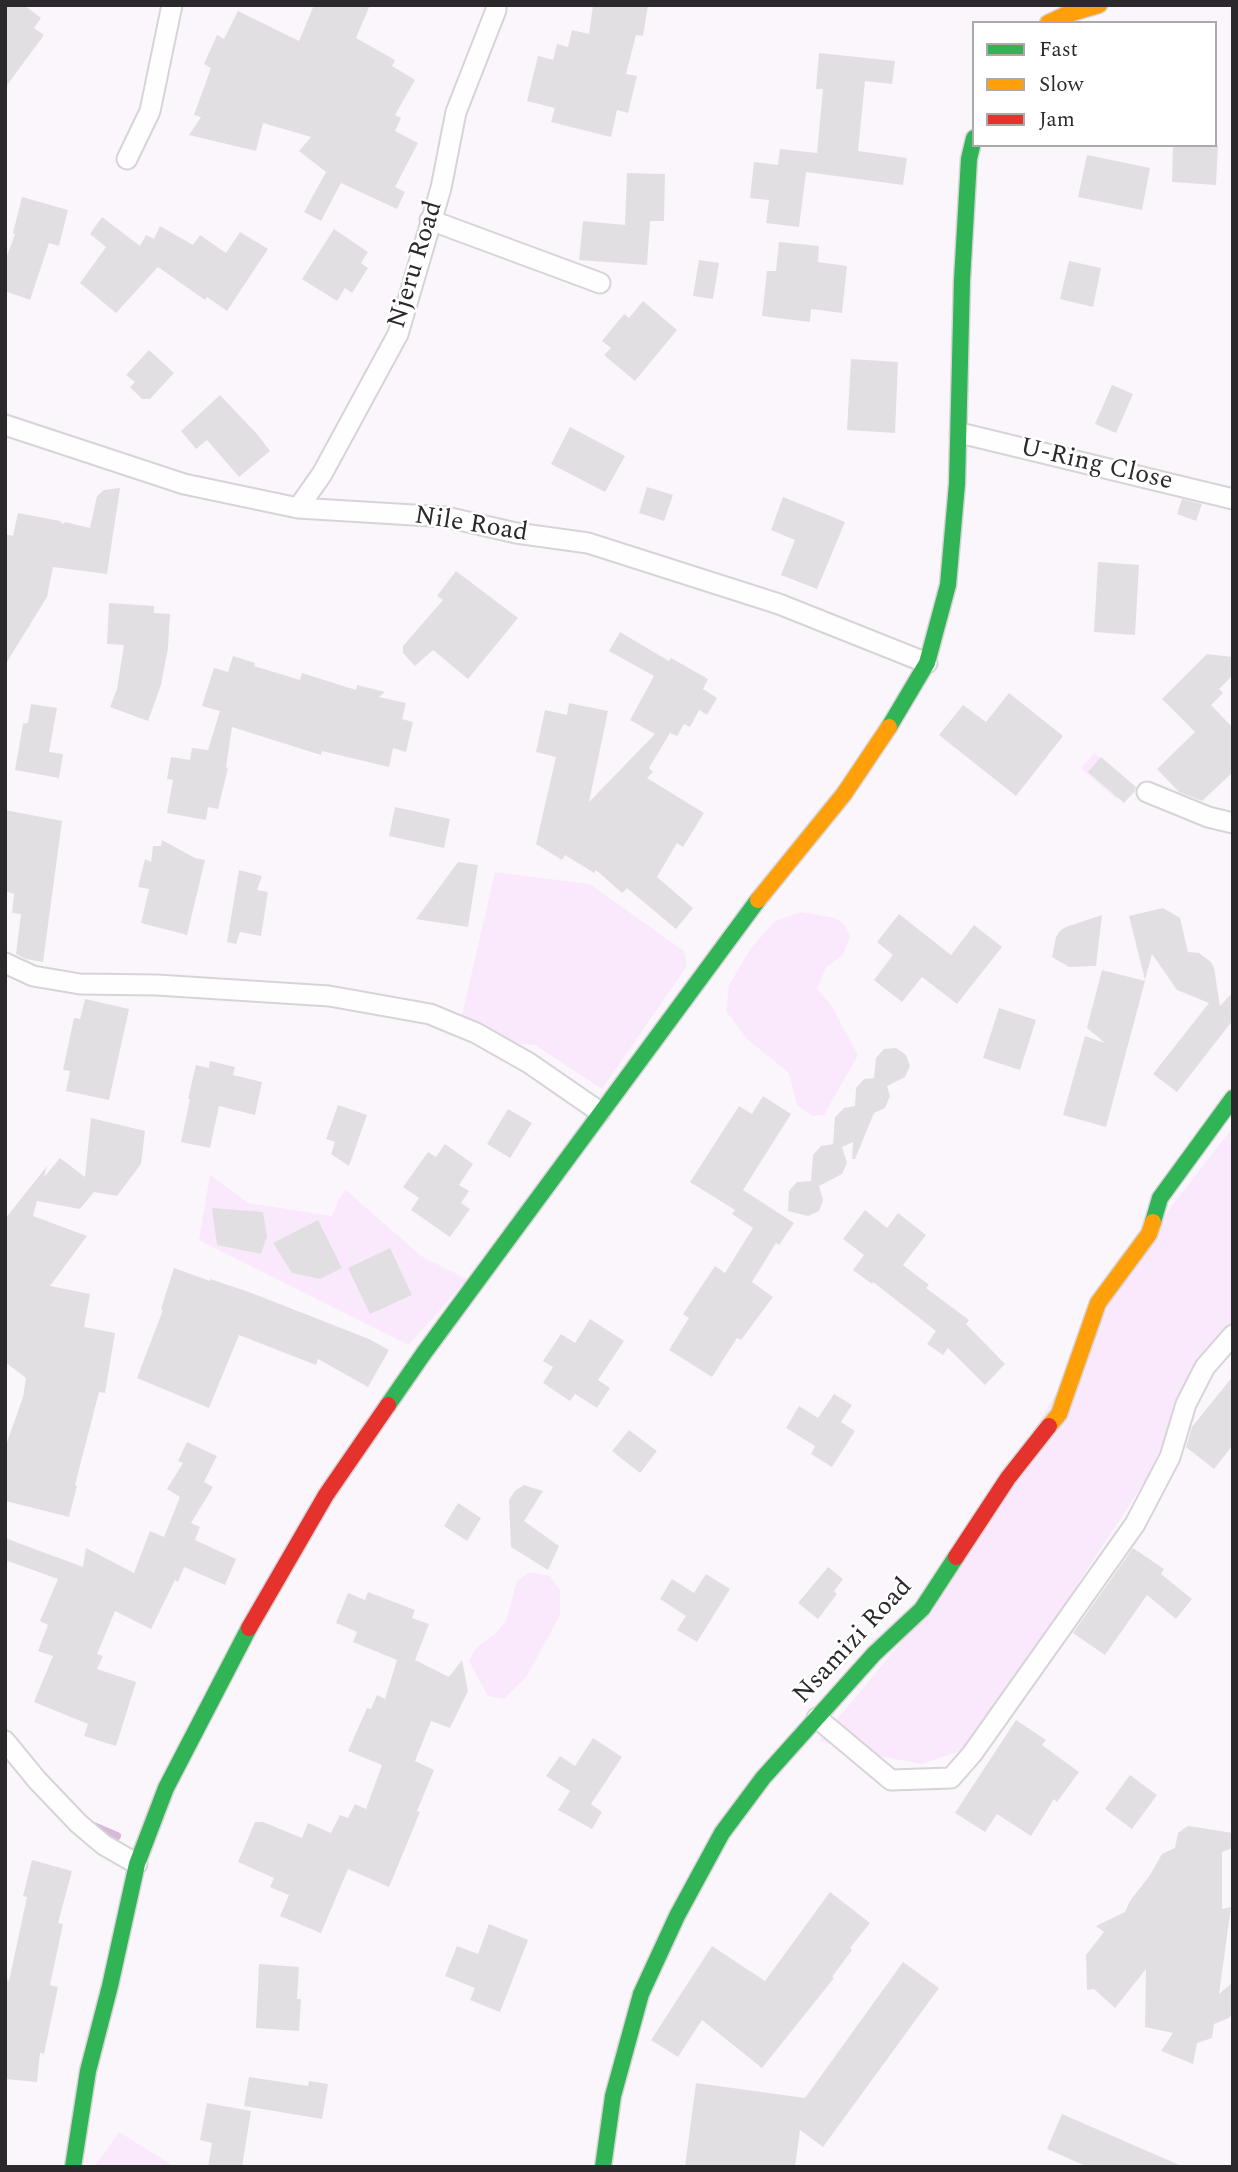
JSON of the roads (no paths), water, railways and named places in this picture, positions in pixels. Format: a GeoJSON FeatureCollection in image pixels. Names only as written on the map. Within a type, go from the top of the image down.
{"type":"FeatureCollection","features":[{"type":"Feature","properties":{"kind":"street"},"geometry":{"type":"LineString","coordinates":[[127,159],[150,111],[172,5]]}},
{"type":"Feature","properties":{"kind":"street","name":"Njeru Road"},"geometry":{"type":"LineString","coordinates":[[298,508],[323,474],[398,334],[441,188],[456,112],[496,5]]}},
{"type":"Feature","properties":{"kind":"street"},"geometry":{"type":"LineString","coordinates":[[1052,21],[1099,5]]}},
{"type":"Feature","properties":{"kind":"street"},"geometry":{"type":"LineString","coordinates":[[73,2167],[88,2071],[138,1864],[166,1788],[231,1660],[326,1496],[424,1353],[751,909],[844,794],[884,735],[927,663],[947,585],[960,433],[962,280],[972,146]]}},
{"type":"Feature","properties":{"kind":"street"},"geometry":{"type":"LineString","coordinates":[[430,220],[600,283]]}},
{"type":"Feature","properties":{"kind":"street","name":"Nile Road"},"geometry":{"type":"LineString","coordinates":[[5,425],[184,484],[298,508],[446,517],[516,533],[588,543],[779,604],[927,663]]}},
{"type":"Feature","properties":{"kind":"street","name":"U-Ring Close"},"geometry":{"type":"LineString","coordinates":[[960,433],[1233,499]]}},
{"type":"Feature","properties":{"kind":"street"},"geometry":{"type":"LineString","coordinates":[[1147,792],[1208,817],[1233,823]]}},
{"type":"Feature","properties":{"kind":"street"},"geometry":{"type":"LineString","coordinates":[[5,963],[33,976],[80,984],[158,985],[329,996],[430,1014],[475,1033],[529,1063],[600,1112]]}},
{"type":"Feature","properties":{"kind":"street","name":"Nsamizi Road"},"geometry":{"type":"LineString","coordinates":[[603,2167],[613,2096],[638,2005],[677,1916],[722,1833],[762,1777],[874,1654],[922,1609],[1008,1478],[1059,1414],[1098,1303],[1149,1234],[1160,1198],[1233,1098]]}},
{"type":"Feature","properties":{"kind":"street"},"geometry":{"type":"LineString","coordinates":[[817,1718],[891,1780],[951,1778],[972,1754],[1135,1524],[1170,1457],[1186,1404],[1205,1367],[1233,1335]]}},
{"type":"Feature","properties":{"kind":"street"},"geometry":{"type":"LineString","coordinates":[[5,1741],[79,1824],[104,1844],[138,1864]]}},
{"type":"Feature","properties":{"kind":"waterway"},"geometry":{"type":"LineString","coordinates":[[91,1825],[117,1836]]}}]}
